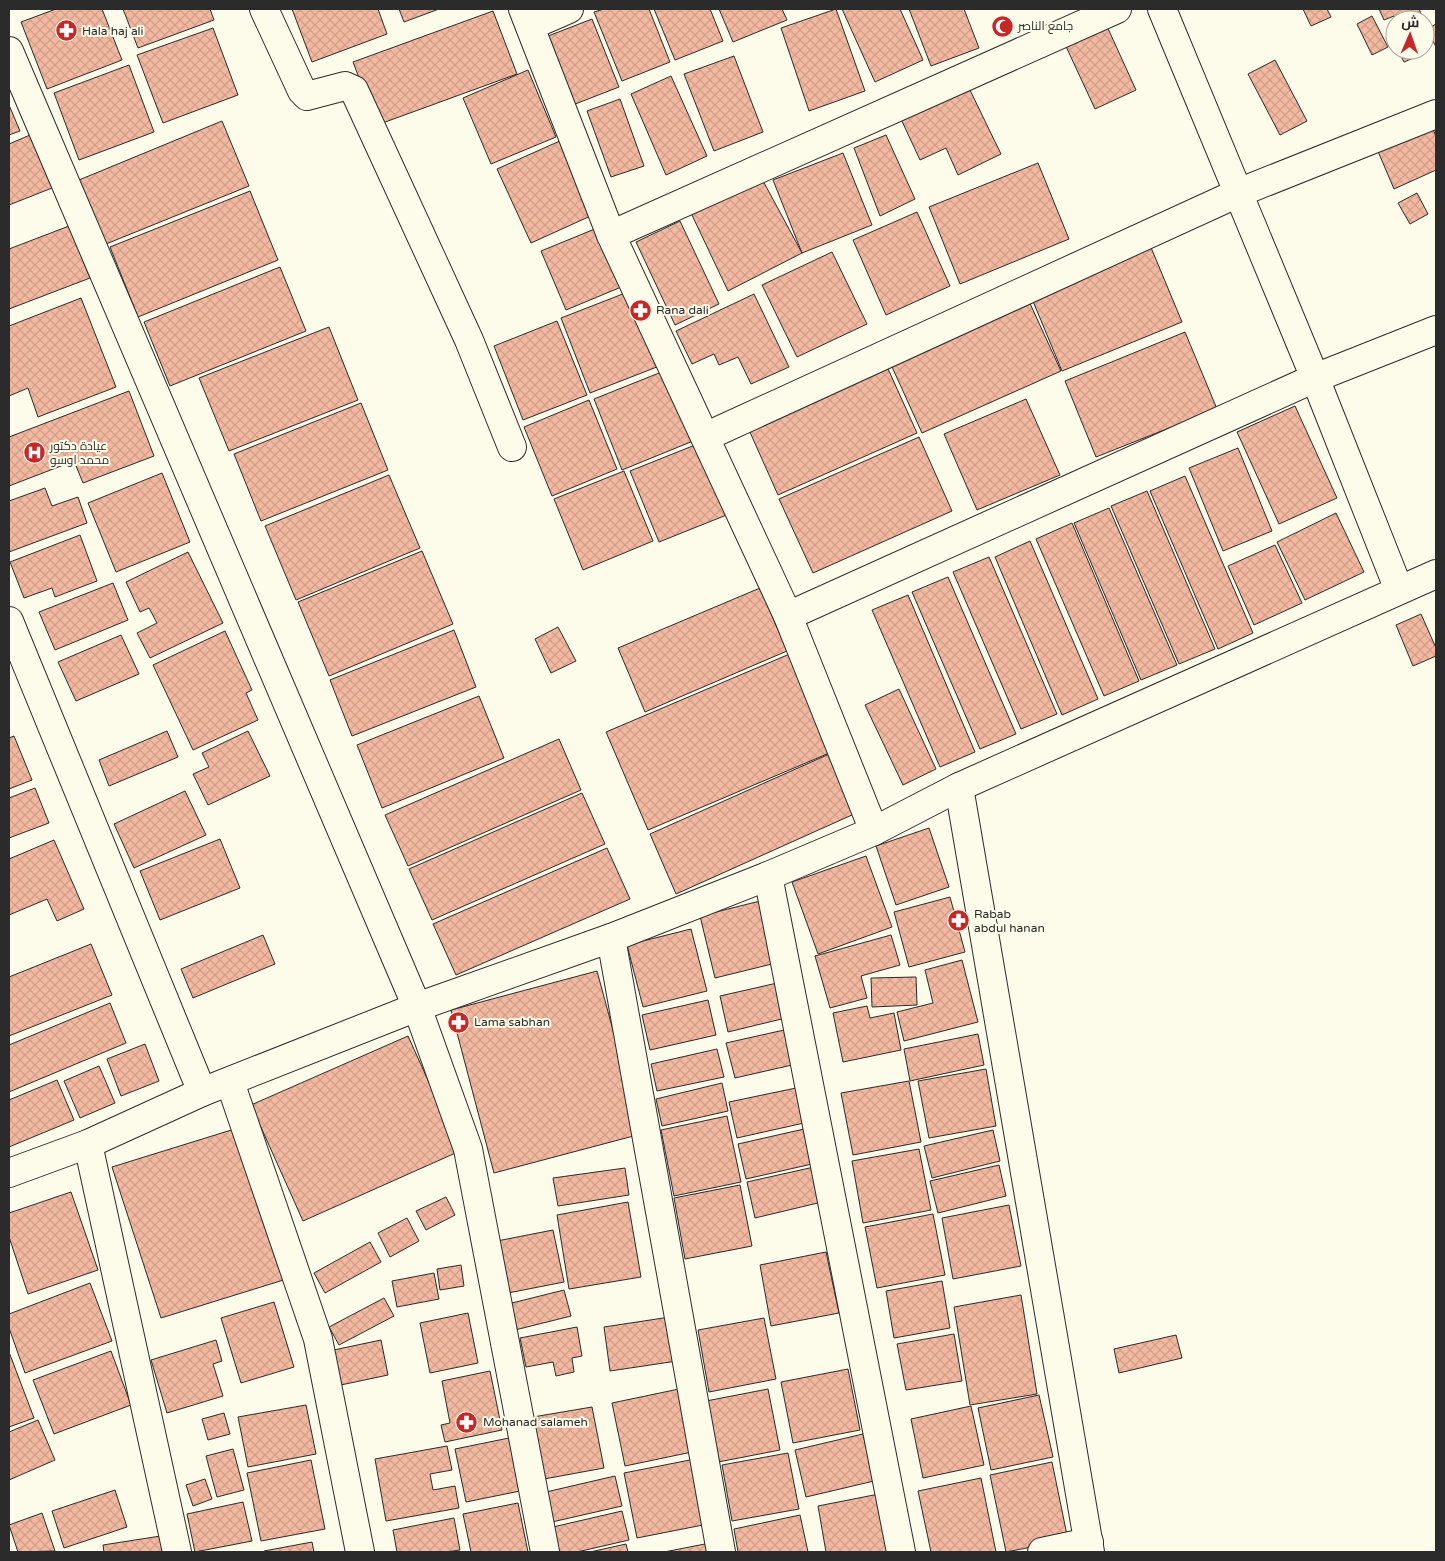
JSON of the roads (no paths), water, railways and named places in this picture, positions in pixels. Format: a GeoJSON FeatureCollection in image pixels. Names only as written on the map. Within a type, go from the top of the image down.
{"type":"FeatureCollection","features":[{"type":"Feature","properties":{"kind":"street"},"geometry":{"type":"LineString","coordinates":[[264,9],[302,91],[307,96],[344,86],[354,90],[469,340],[512,447]]}},
{"type":"Feature","properties":{"kind":"street"},"geometry":{"type":"LineString","coordinates":[[569,9],[526,17],[611,235],[788,616],[874,830]]}},
{"type":"Feature","properties":{"kind":"street"},"geometry":{"type":"LineString","coordinates":[[611,235],[1117,9]]}},
{"type":"Feature","properties":{"kind":"street"},"geometry":{"type":"LineString","coordinates":[[1162,9],[1315,378],[1399,590]]}},
{"type":"Feature","properties":{"kind":"street"},"geometry":{"type":"LineString","coordinates":[[9,51],[417,1007],[468,1149],[545,1552]]}},
{"type":"Feature","properties":{"kind":"street"},"geometry":{"type":"LineString","coordinates":[[705,437],[1238,193],[1436,114]]}},
{"type":"Feature","properties":{"kind":"street"},"geometry":{"type":"LineString","coordinates":[[788,616],[1315,378],[1436,330]]}},
{"type":"Feature","properties":{"kind":"street"},"geometry":{"type":"LineString","coordinates":[[9,1173],[88,1144],[202,1092],[417,1007],[611,938],[768,876],[874,830],[959,787],[1436,574]]}},
{"type":"Feature","properties":{"kind":"street"},"geometry":{"type":"LineString","coordinates":[[9,621],[202,1092]]}},
{"type":"Feature","properties":{"kind":"street"},"geometry":{"type":"LineString","coordinates":[[959,787],[1090,1547],[1042,1552]]}},
{"type":"Feature","properties":{"kind":"street"},"geometry":{"type":"LineString","coordinates":[[768,876],[901,1552]]}},
{"type":"Feature","properties":{"kind":"street"},"geometry":{"type":"LineString","coordinates":[[611,938],[721,1552]]}},
{"type":"Feature","properties":{"kind":"street"},"geometry":{"type":"LineString","coordinates":[[230,1082],[318,1339],[360,1552]]}},
{"type":"Feature","properties":{"kind":"street"},"geometry":{"type":"LineString","coordinates":[[88,1144],[177,1552]]}},
{"type":"Feature","properties":{"kind":"place","name":"جامع الناصر"},"geometry":{"type":"Point","coordinates":[1002,26]}},
{"type":"Feature","properties":{"kind":"place","name":"Hala haj ali"},"geometry":{"type":"Point","coordinates":[66,31]}},
{"type":"Feature","properties":{"kind":"place","name":"Rana dali"},"geometry":{"type":"Point","coordinates":[640,310]}},
{"type":"Feature","properties":{"kind":"place","name":"عيادة دكتور محمد اوسو"},"geometry":{"type":"Point","coordinates":[34,453]}},
{"type":"Feature","properties":{"kind":"place","name":"Rabab abdul hanan"},"geometry":{"type":"Point","coordinates":[958,921]}},
{"type":"Feature","properties":{"kind":"place","name":"Lama sabhan"},"geometry":{"type":"Point","coordinates":[458,1022]}},
{"type":"Feature","properties":{"kind":"place","name":"Mohanad salameh"},"geometry":{"type":"Point","coordinates":[467,1422]}}]}
